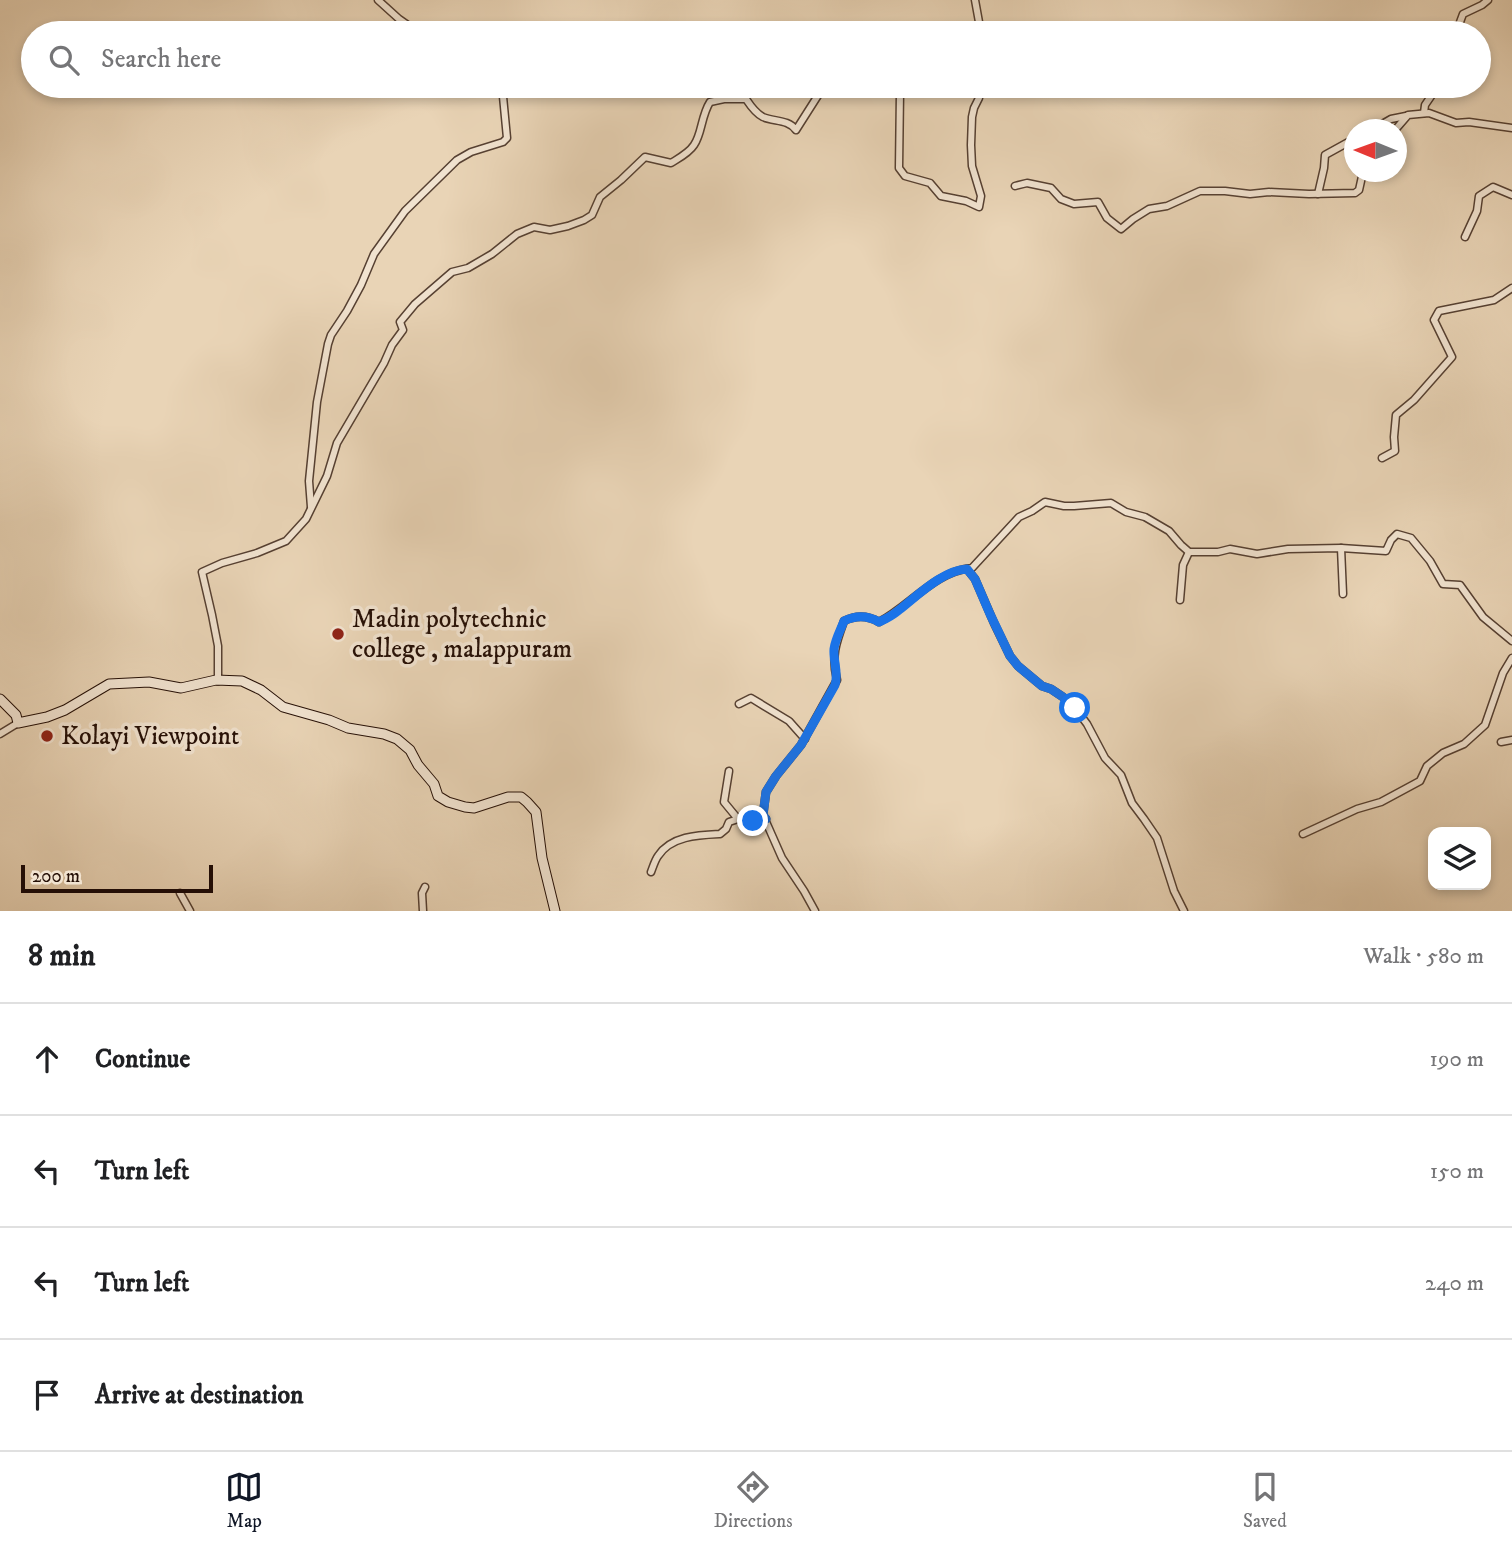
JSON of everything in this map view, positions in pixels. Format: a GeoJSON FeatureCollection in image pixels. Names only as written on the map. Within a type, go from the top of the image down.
{"type":"FeatureCollection","features":[{"type":"Feature","properties":{"kind":"street"},"geometry":{"type":"LineString","coordinates":[[379,0],[402,21]]}},
{"type":"Feature","properties":{"kind":"street"},"geometry":{"type":"LineString","coordinates":[[975,0],[979,21]]}},
{"type":"Feature","properties":{"kind":"street"},"geometry":{"type":"LineString","coordinates":[[1460,21],[1463,14],[1488,0]]}},
{"type":"Feature","properties":{"kind":"street"},"geometry":{"type":"LineString","coordinates":[[311,509],[309,481],[317,402],[331,335],[353,301],[380,244],[405,211],[457,160],[507,138],[503,98]]}},
{"type":"Feature","properties":{"kind":"street"},"geometry":{"type":"LineString","coordinates":[[218,681],[218,646],[202,572],[286,541],[306,519],[327,477],[337,443],[384,363],[391,345],[403,330],[400,322],[415,304],[452,272],[468,268],[492,254],[517,234],[534,227],[550,230],[592,215],[600,197],[645,157],[671,163],[682,156],[695,145],[704,111],[710,102],[746,99],[761,116],[792,124],[796,130],[816,98]]}},
{"type":"Feature","properties":{"kind":"street"},"geometry":{"type":"LineString","coordinates":[[900,98],[899,168],[905,176],[930,183],[941,196],[979,207],[981,196],[972,166],[971,145],[972,117],[979,98]]}},
{"type":"Feature","properties":{"kind":"street"},"geometry":{"type":"LineString","coordinates":[[1424,113],[1430,98]]}},
{"type":"Feature","properties":{"kind":"street"},"geometry":{"type":"LineString","coordinates":[[1391,119],[1429,113],[1456,123],[1469,122],[1512,128]]}},
{"type":"Feature","properties":{"kind":"street"},"geometry":{"type":"LineString","coordinates":[[1405,119],[1408,115]]}},
{"type":"Feature","properties":{"kind":"street"},"geometry":{"type":"LineString","coordinates":[[1318,194],[1325,155],[1344,145]]}},
{"type":"Feature","properties":{"kind":"street"},"geometry":{"type":"LineString","coordinates":[[1015,186],[1027,183],[1051,188],[1061,199],[1073,204],[1098,202],[1107,218],[1121,229],[1149,209],[1167,206],[1200,191],[1250,194],[1355,193],[1359,190],[1361,182]]}},
{"type":"Feature","properties":{"kind":"street"},"geometry":{"type":"LineString","coordinates":[[1465,237],[1477,211],[1479,195],[1493,187],[1512,195]]}},
{"type":"Feature","properties":{"kind":"street"},"geometry":{"type":"LineString","coordinates":[[1382,458],[1395,451],[1396,415],[1414,400],[1452,357],[1434,320],[1439,311],[1494,300],[1512,288]]}},
{"type":"Feature","properties":{"kind":"street"},"geometry":{"type":"LineString","coordinates":[[815,911],[782,858],[763,815],[766,792],[805,739],[837,680],[834,647],[844,621],[859,616],[871,617],[879,622],[946,574],[972,568],[1019,517],[1045,502],[1074,506],[1111,503],[1126,512],[1145,517],[1169,531],[1189,552],[1218,552],[1230,549],[1257,554],[1288,549],[1341,548],[1386,551],[1397,534],[1411,538],[1443,584],[1460,585],[1483,617],[1512,641]]}},
{"type":"Feature","properties":{"kind":"street"},"geometry":{"type":"LineString","coordinates":[[1341,548],[1343,594]]}},
{"type":"Feature","properties":{"kind":"street"},"geometry":{"type":"LineString","coordinates":[[1180,600],[1183,565],[1189,552]]}},
{"type":"Feature","properties":{"kind":"street"},"geometry":{"type":"LineString","coordinates":[[967,569],[975,579],[1010,656],[1042,686],[1051,689],[1075,708],[1105,758],[1121,775],[1132,803],[1157,838],[1181,909]]}},
{"type":"Feature","properties":{"kind":"street"},"geometry":{"type":"LineString","coordinates":[[1303,834],[1357,808],[1381,802],[1420,781],[1427,766],[1443,754],[1464,744],[1485,725],[1503,673],[1512,658]]}},
{"type":"Feature","properties":{"kind":"street"},"geometry":{"type":"LineString","coordinates":[[0,734],[18,723],[65,710],[108,684],[149,682],[181,688],[218,681],[242,681],[261,690],[283,707],[348,728],[373,731],[397,739],[410,750],[418,765],[434,784],[438,796],[448,802],[474,808],[509,797],[521,797],[537,812],[542,858],[555,911]]}},
{"type":"Feature","properties":{"kind":"street"},"geometry":{"type":"LineString","coordinates":[[739,704],[751,698],[789,721],[805,739]]}},
{"type":"Feature","properties":{"kind":"street"},"geometry":{"type":"LineString","coordinates":[[0,699],[16,715],[18,723]]}},
{"type":"Feature","properties":{"kind":"street"},"geometry":{"type":"LineString","coordinates":[[1501,742],[1512,740]]}},
{"type":"Feature","properties":{"kind":"street"},"geometry":{"type":"LineString","coordinates":[[729,771],[724,805],[738,818],[753,821],[766,819]]}},
{"type":"Feature","properties":{"kind":"street"},"geometry":{"type":"LineString","coordinates":[[651,872],[657,856],[667,845],[694,835],[720,835],[729,822],[738,818]]}},
{"type":"Feature","properties":{"kind":"street"},"geometry":{"type":"LineString","coordinates":[[423,911],[422,893],[425,887]]}},
{"type":"Feature","properties":{"kind":"street"},"geometry":{"type":"LineString","coordinates":[[180,893],[190,911]]}},
{"type":"Feature","properties":{"kind":"place","name":"Madin polytechnic college , malappuram"},"geometry":{"type":"Point","coordinates":[338,634]}},
{"type":"Feature","properties":{"kind":"place","name":"Kolayi Viewpoint"},"geometry":{"type":"Point","coordinates":[47,736]}},
{"type":"Feature","properties":{"kind":"route"},"geometry":{"type":"LineString","coordinates":[[753,821],[766,819],[763,815],[766,792],[801,745],[835,685],[837,680],[834,647],[844,621],[859,616],[871,617],[879,622],[946,574],[960,569],[970,571],[975,579],[1010,656],[1018,666],[1075,708]]}}]}
